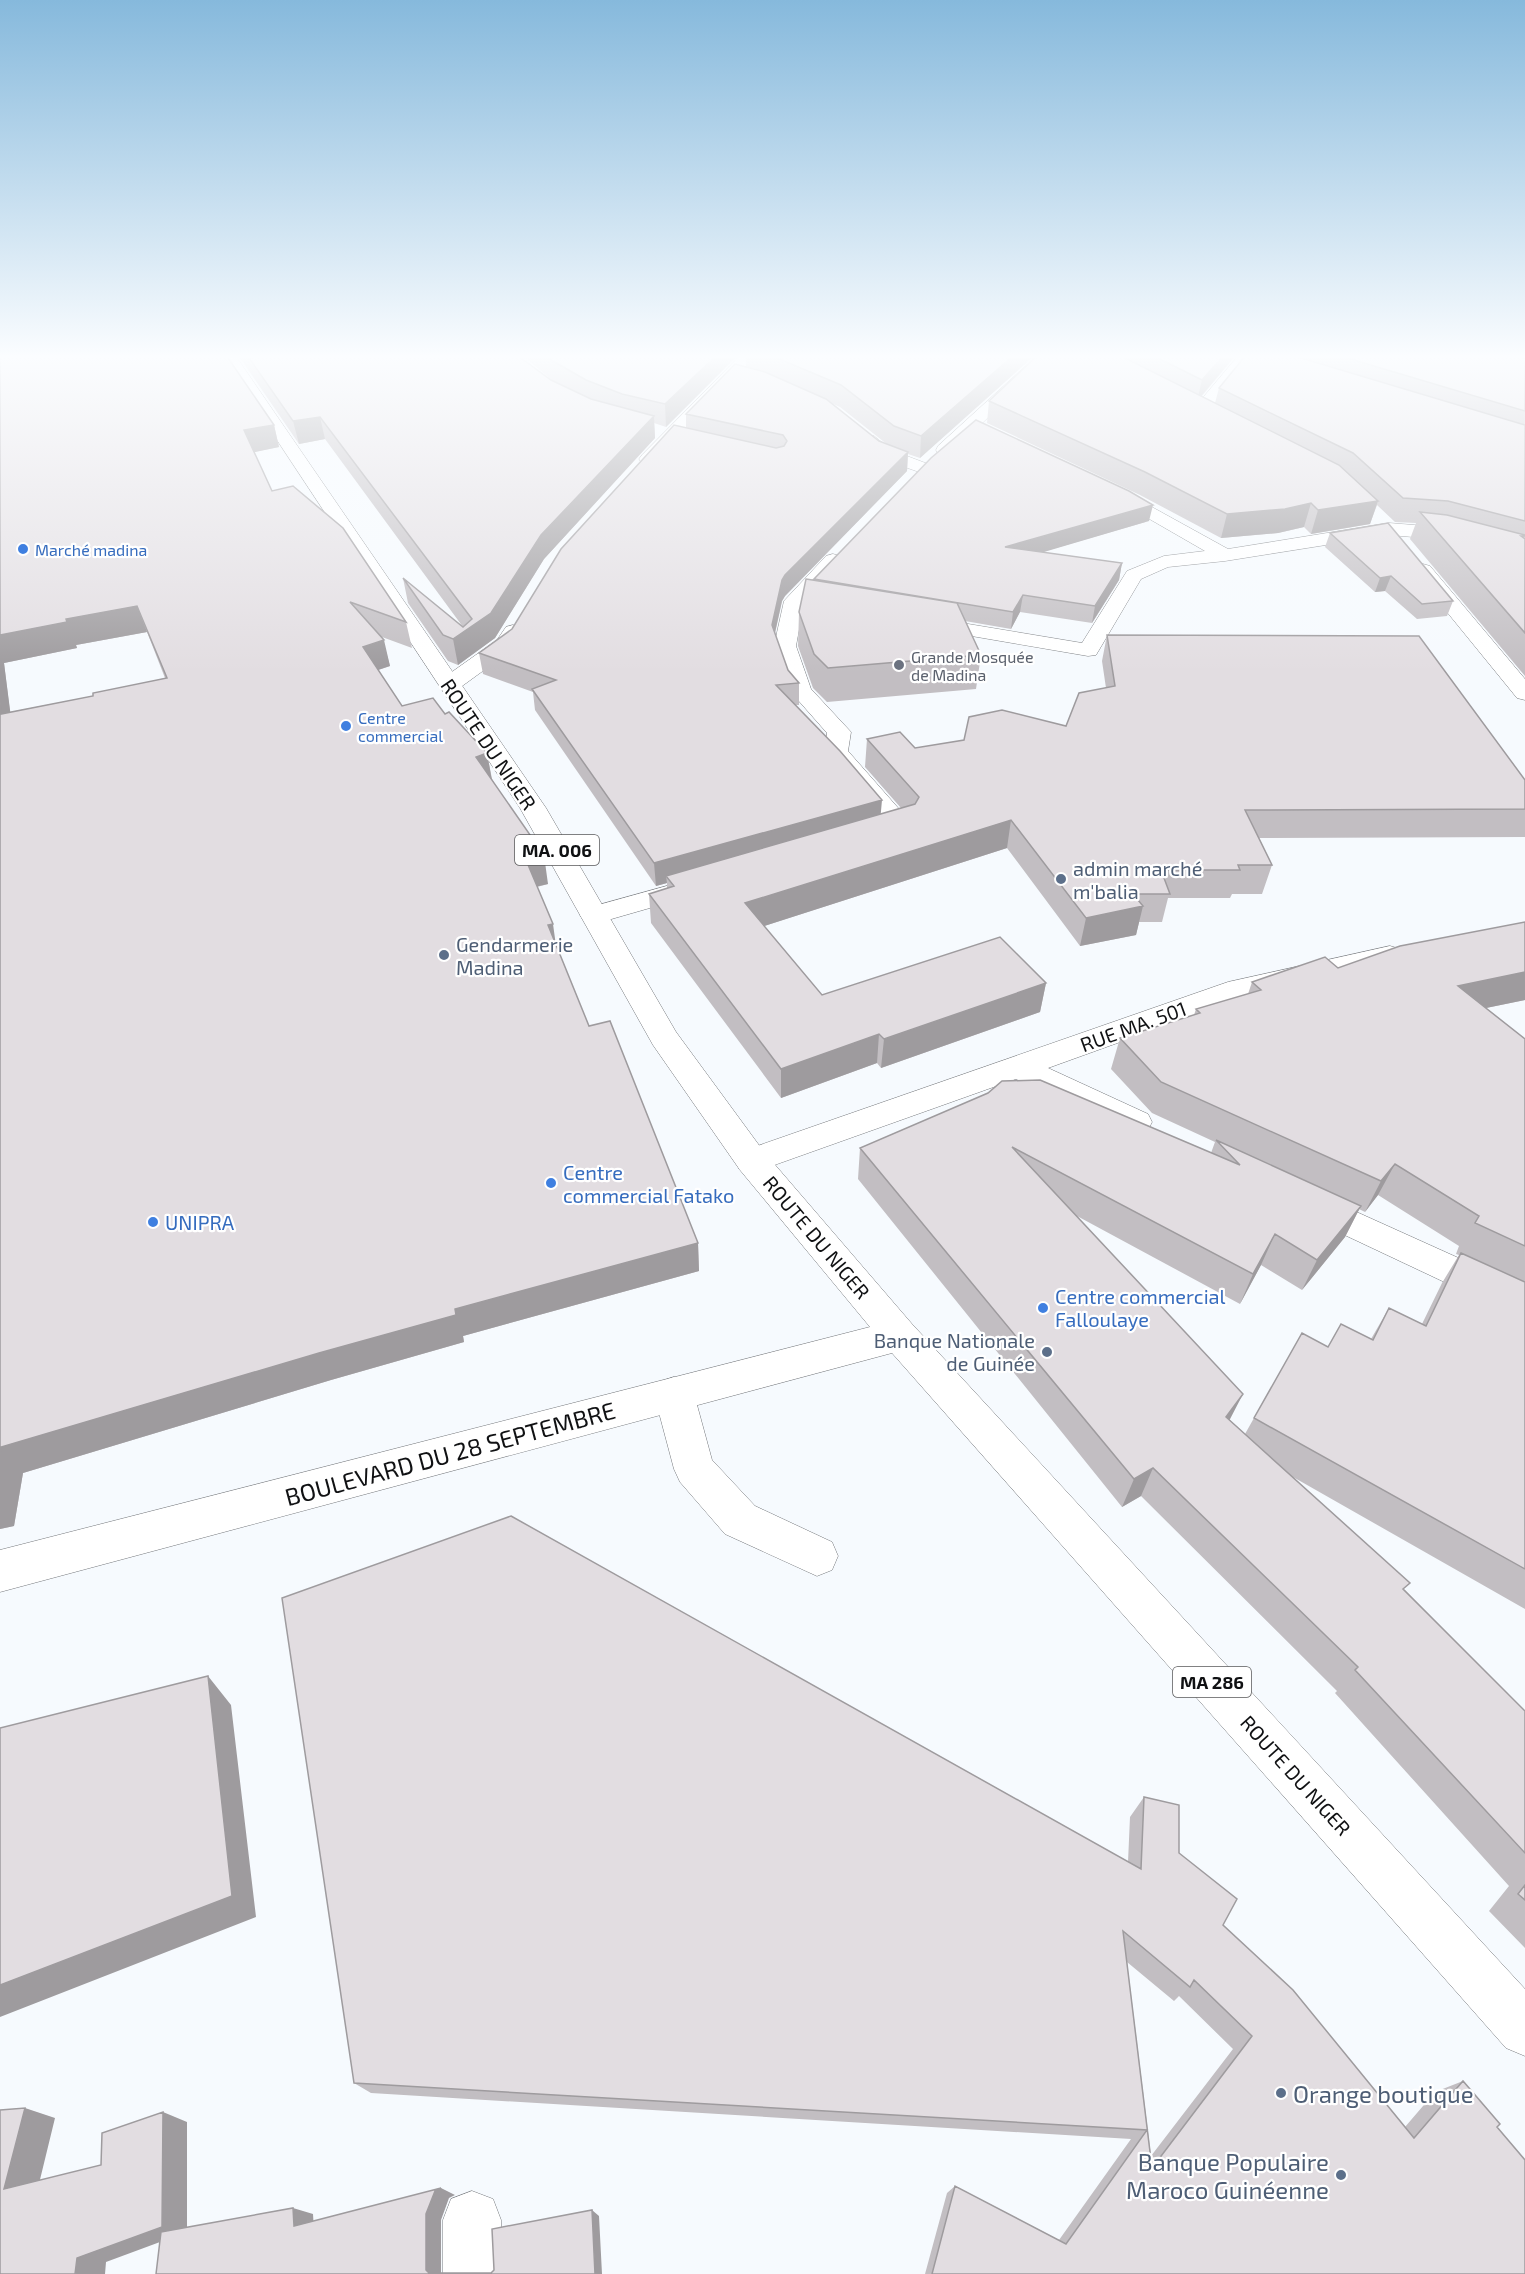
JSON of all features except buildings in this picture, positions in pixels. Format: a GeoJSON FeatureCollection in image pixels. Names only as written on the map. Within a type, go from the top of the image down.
{"type":"FeatureCollection","features":[{"type":"Feature","properties":{"kind":"street","name":"ROUTE DU NIGER"},"geometry":{"type":"LineString","coordinates":[[300,461],[532,808],[664,1038],[752,1161],[899,1335],[1525,2029]]}},
{"type":"Feature","properties":{"kind":"street"},"geometry":{"type":"LineString","coordinates":[[638,470],[646,461]]}},
{"type":"Feature","properties":{"kind":"street"},"geometry":{"type":"LineString","coordinates":[[904,461],[922,468]]}},
{"type":"Feature","properties":{"kind":"street"},"geometry":{"type":"LineString","coordinates":[[906,485],[930,461]]}},
{"type":"Feature","properties":{"kind":"street"},"geometry":{"type":"LineString","coordinates":[[1091,481],[1133,501],[1225,555]]}},
{"type":"Feature","properties":{"kind":"street"},"geometry":{"type":"LineString","coordinates":[[1372,513],[1389,529],[1525,693]]}},
{"type":"Feature","properties":{"kind":"street"},"geometry":{"type":"LineString","coordinates":[[912,621],[1088,650],[1134,575],[1164,562],[1225,555],[1389,529],[1439,532],[1525,556]]}},
{"type":"Feature","properties":{"kind":"street"},"geometry":{"type":"LineString","coordinates":[[842,551],[794,601],[784,646],[801,691],[839,732],[836,752],[901,826],[855,840]]}},
{"type":"Feature","properties":{"kind":"street"},"geometry":{"type":"LineString","coordinates":[[794,601],[818,605]]}},
{"type":"Feature","properties":{"kind":"street"},"geometry":{"type":"LineString","coordinates":[[450,684],[505,644],[523,614]]}},
{"type":"Feature","properties":{"kind":"street"},"geometry":{"type":"LineString","coordinates":[[594,915],[719,879]]}},
{"type":"Feature","properties":{"kind":"street","name":"RUE MA. 501"},"geometry":{"type":"LineString","coordinates":[[752,1161],[1238,989],[1419,949]]}},
{"type":"Feature","properties":{"kind":"street"},"geometry":{"type":"LineString","coordinates":[[1018,1067],[1169,1138]]}},
{"type":"Feature","properties":{"kind":"street"},"geometry":{"type":"LineString","coordinates":[[1288,1194],[1525,1305]]}},
{"type":"Feature","properties":{"kind":"street","name":"BOULEVARD DU 28 SEPTEMBRE"},"geometry":{"type":"LineString","coordinates":[[0,1571],[899,1335]]}},
{"type":"Feature","properties":{"kind":"street"},"geometry":{"type":"LineString","coordinates":[[674,1394],[694,1469],[740,1520],[817,1556]]}},
{"type":"Feature","properties":{"kind":"place","name":"Marché madina"},"geometry":{"type":"Point","coordinates":[23,549]}},
{"type":"Feature","properties":{"kind":"place","name":"Grande Mosquée de Madina"},"geometry":{"type":"Point","coordinates":[899,665]}},
{"type":"Feature","properties":{"kind":"place","name":"Centre commercial"},"geometry":{"type":"Point","coordinates":[346,726]}},
{"type":"Feature","properties":{"kind":"place","name":"admin marché m'balia"},"geometry":{"type":"Point","coordinates":[1061,879]}},
{"type":"Feature","properties":{"kind":"place","name":"Gendarmerie Madina"},"geometry":{"type":"Point","coordinates":[444,955]}},
{"type":"Feature","properties":{"kind":"place","name":"Centre commercial Fatako"},"geometry":{"type":"Point","coordinates":[551,1183]}},
{"type":"Feature","properties":{"kind":"place","name":"UNIPRA"},"geometry":{"type":"Point","coordinates":[153,1222]}},
{"type":"Feature","properties":{"kind":"place","name":"Centre commercial Falloulaye"},"geometry":{"type":"Point","coordinates":[1043,1308]}},
{"type":"Feature","properties":{"kind":"place","name":"Banque Nationale de Guinée"},"geometry":{"type":"Point","coordinates":[1047,1352]}},
{"type":"Feature","properties":{"kind":"place","name":"Orange boutique"},"geometry":{"type":"Point","coordinates":[1281,2093]}},
{"type":"Feature","properties":{"kind":"place","name":"Banque Populaire Maroco Guinéenne"},"geometry":{"type":"Point","coordinates":[1341,2175]}}]}
